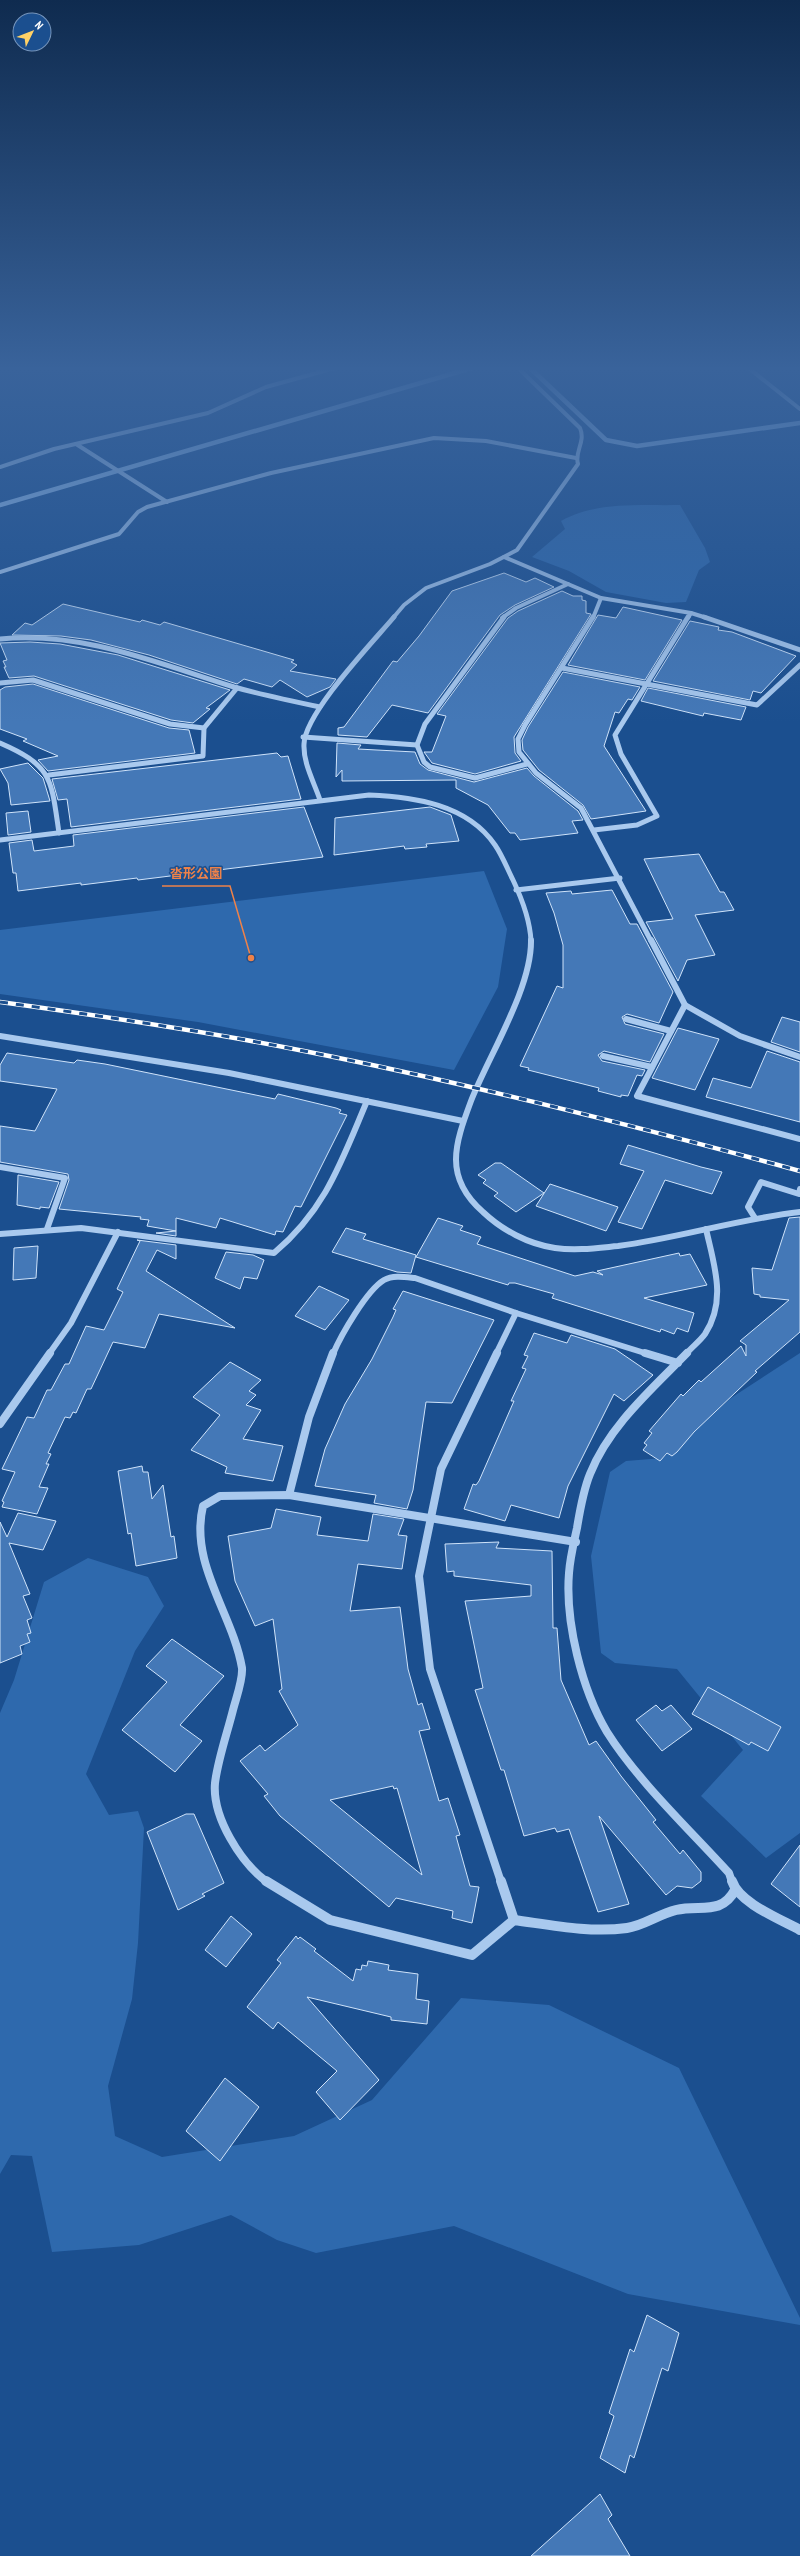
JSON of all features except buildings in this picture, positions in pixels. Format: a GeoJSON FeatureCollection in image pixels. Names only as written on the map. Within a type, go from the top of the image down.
{"type":"FeatureCollection","features":[{"type":"Feature","properties":{"kind":"street"},"geometry":{"type":"LineString","coordinates":[[141,485],[167,502]]}},
{"type":"Feature","properties":{"kind":"street"},"geometry":{"type":"LineString","coordinates":[[0,572],[119,534],[128,528],[140,509],[227,485]]}},
{"type":"Feature","properties":{"kind":"street"},"geometry":{"type":"LineString","coordinates":[[320,800],[302,748],[303,737],[308,724],[320,708],[404,604],[415,595],[437,582],[504,558],[517,550],[525,542],[564,485]]}},
{"type":"Feature","properties":{"kind":"street"},"geometry":{"type":"LineString","coordinates":[[504,558],[601,598],[691,613],[800,650]]}},
{"type":"Feature","properties":{"kind":"street"},"geometry":{"type":"LineString","coordinates":[[527,764],[475,778],[430,767],[424,762],[417,745],[425,724],[500,620],[516,608],[568,584]]}},
{"type":"Feature","properties":{"kind":"street"},"geometry":{"type":"LineString","coordinates":[[601,598],[593,618],[518,739],[519,752],[527,764],[581,808],[620,878],[685,1005],[709,1021],[742,1038],[767,1048],[800,1057]]}},
{"type":"Feature","properties":{"kind":"street"},"geometry":{"type":"LineString","coordinates":[[594,830],[645,824],[654,821],[657,816],[620,754],[615,735],[691,613]]}},
{"type":"Feature","properties":{"kind":"street"},"geometry":{"type":"LineString","coordinates":[[0,639],[44,636],[78,640],[237,688],[320,708]]}},
{"type":"Feature","properties":{"kind":"street"},"geometry":{"type":"LineString","coordinates":[[562,668],[757,705],[800,665]]}},
{"type":"Feature","properties":{"kind":"street"},"geometry":{"type":"LineString","coordinates":[[0,683],[33,680],[170,724],[204,728]]}},
{"type":"Feature","properties":{"kind":"street"},"geometry":{"type":"LineString","coordinates":[[49,775],[203,756],[204,728],[237,688]]}},
{"type":"Feature","properties":{"kind":"street"},"geometry":{"type":"LineString","coordinates":[[303,737],[417,745]]}},
{"type":"Feature","properties":{"kind":"street"},"geometry":{"type":"LineString","coordinates":[[0,743],[34,759],[49,775],[58,833]]}},
{"type":"Feature","properties":{"kind":"street"},"geometry":{"type":"LineString","coordinates":[[0,840],[369,795],[391,795],[427,801],[459,813],[473,821],[494,842],[516,890],[530,928],[531,945],[529,962],[517,998],[479,1081],[463,1121],[456,1154],[456,1170],[461,1184],[472,1202],[487,1216],[524,1239],[548,1246],[586,1249],[629,1245],[755,1218],[800,1212]]}},
{"type":"Feature","properties":{"kind":"street"},"geometry":{"type":"LineString","coordinates":[[516,890],[620,878]]}},
{"type":"Feature","properties":{"kind":"street"},"geometry":{"type":"LineString","coordinates":[[685,1005],[637,1096],[800,1140]]}},
{"type":"Feature","properties":{"kind":"street"},"geometry":{"type":"LineString","coordinates":[[626,1019],[671,1031]]}},
{"type":"Feature","properties":{"kind":"street"},"geometry":{"type":"LineString","coordinates":[[0,1036],[229,1073],[463,1121]]}},
{"type":"Feature","properties":{"kind":"street"},"geometry":{"type":"LineString","coordinates":[[603,1056],[652,1067]]}},
{"type":"Feature","properties":{"kind":"street"},"geometry":{"type":"LineString","coordinates":[[0,1234],[47,1228],[80,1228],[274,1253],[295,1237],[325,1197],[367,1101]]}},
{"type":"Feature","properties":{"kind":"street"},"geometry":{"type":"LineString","coordinates":[[0,1167],[65,1178],[47,1228]]}},
{"type":"Feature","properties":{"kind":"street"},"geometry":{"type":"LineString","coordinates":[[755,1218],[748,1207],[761,1182],[799,1194],[800,1189]]}},
{"type":"Feature","properties":{"kind":"street"},"geometry":{"type":"LineString","coordinates":[[576,1542],[429,1519],[289,1494],[220,1496],[203,1506],[200,1518],[200,1537],[204,1556],[213,1589],[238,1648],[242,1671],[215,1784],[218,1804],[227,1832],[240,1856],[262,1878],[330,1920],[368,1931],[472,1955],[514,1920],[554,1927],[591,1930],[628,1928],[676,1910],[719,1906],[730,1901],[734,1890],[729,1873],[629,1761],[608,1733],[592,1705],[574,1638],[570,1605],[569,1573],[576,1542],[580,1511],[590,1474],[609,1440],[636,1405],[705,1334],[716,1310],[719,1288],[706,1229]]}},
{"type":"Feature","properties":{"kind":"street"},"geometry":{"type":"LineString","coordinates":[[0,1424],[71,1323],[118,1232]]}},
{"type":"Feature","properties":{"kind":"street"},"geometry":{"type":"LineString","coordinates":[[289,1494],[305,1433],[335,1344],[353,1316],[383,1281],[400,1277],[415,1278],[516,1313],[678,1363]]}},
{"type":"Feature","properties":{"kind":"street"},"geometry":{"type":"LineString","coordinates":[[514,1920],[430,1669],[419,1576],[429,1519],[441,1469],[516,1313]]}},
{"type":"Feature","properties":{"kind":"street"},"geometry":{"type":"LineString","coordinates":[[734,1890],[764,1911],[800,1930]]}},
{"type":"Feature","properties":{"kind":"shaded area"},"geometry":{"type":"Polygon","coordinates":[[[634,505],[680,505],[705,548],[710,562],[699,570],[686,602],[666,603],[606,592],[569,571],[532,557],[565,529],[561,521],[589,510],[604,507],[634,505]]]}},
{"type":"Feature","properties":{"kind":"shaded area"},"geometry":{"type":"Polygon","coordinates":[[[484,871],[507,929],[498,987],[454,1070],[198,1022],[0,994],[0,930],[484,871]]]}},
{"type":"Feature","properties":{"kind":"shaded area"},"geometry":{"type":"Polygon","coordinates":[[[800,1353],[800,1833],[766,1858],[701,1796],[743,1750],[677,1669],[615,1663],[601,1653],[591,1556],[610,1472],[626,1461],[663,1458],[731,1398],[800,1353]]]}},
{"type":"Feature","properties":{"kind":"shaded area"},"geometry":{"type":"Polygon","coordinates":[[[88,1558],[148,1577],[164,1606],[135,1651],[86,1774],[109,1815],[138,1811],[144,1828],[138,1943],[132,1999],[108,2086],[115,2136],[162,2157],[294,2136],[372,2100],[461,1998],[549,2005],[679,2068],[800,2318],[800,2325],[628,2294],[454,2226],[316,2253],[277,2240],[231,2215],[139,2245],[52,2252],[32,2156],[11,2155],[0,2174],[0,1713],[14,1680],[44,1582],[88,1558]]]}},
{"type":"Feature","properties":{"kind":"waterway"},"geometry":{"type":"LineString","coordinates":[[0,505],[68,485]]}},
{"type":"Feature","properties":{"kind":"railway"},"geometry":{"type":"LineString","coordinates":[[0,1002],[191,1030],[429,1077],[553,1106],[800,1171]]}},
{"type":"Feature","properties":{"kind":"place","name":"沓形公園"},"geometry":{"type":"Point","coordinates":[251,958]}}]}
